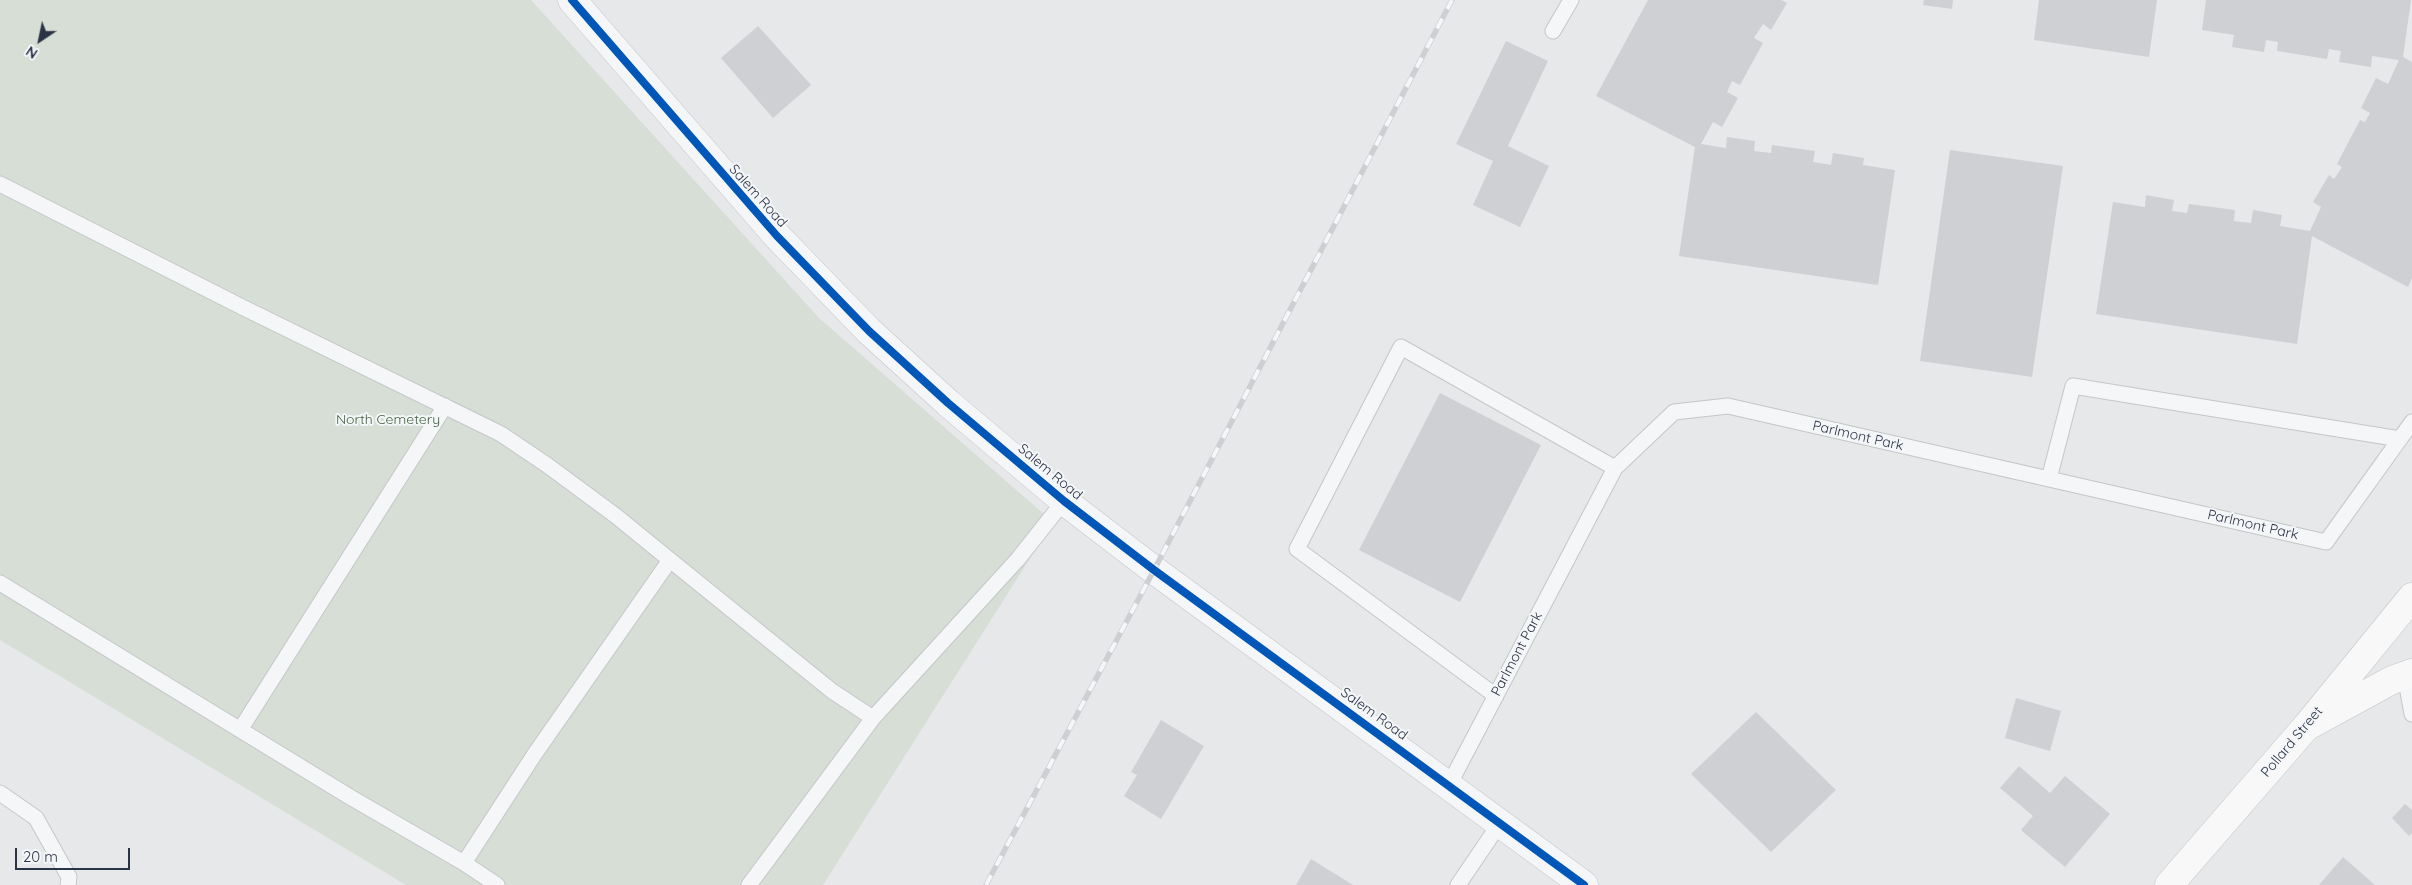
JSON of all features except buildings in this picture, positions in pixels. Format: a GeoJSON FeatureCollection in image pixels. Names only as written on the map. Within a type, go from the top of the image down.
{"type":"FeatureCollection","features":[{"type":"Feature","properties":{"kind":"main road","name":"Pollard Street"},"geometry":{"type":"LineString","coordinates":[[2169,885],[2306,727],[2412,597]]}},
{"type":"Feature","properties":{"kind":"main road"},"geometry":{"type":"LineString","coordinates":[[2306,727],[2353,699],[2408,674]]}},
{"type":"Feature","properties":{"kind":"street","name":"Salem Road"},"geometry":{"type":"LineString","coordinates":[[572,0],[777,236],[869,331],[948,403],[1064,501],[1154,570],[1584,885]]}},
{"type":"Feature","properties":{"kind":"lane"},"geometry":{"type":"LineString","coordinates":[[1553,31],[1571,0]]}},
{"type":"Feature","properties":{"kind":"lane"},"geometry":{"type":"LineString","coordinates":[[0,184],[242,307],[501,434],[616,516],[832,691],[873,718]]}},
{"type":"Feature","properties":{"kind":"lane"},"geometry":{"type":"LineString","coordinates":[[1496,696],[1297,549],[1401,347],[1615,468]]}},
{"type":"Feature","properties":{"kind":"lane"},"geometry":{"type":"LineString","coordinates":[[2048,479],[2073,386],[2400,438]]}},
{"type":"Feature","properties":{"kind":"lane"},"geometry":{"type":"LineString","coordinates":[[240,730],[445,406]]}},
{"type":"Feature","properties":{"kind":"lane","name":"Parlmont Park"},"geometry":{"type":"LineString","coordinates":[[1449,785],[1615,468],[1674,412],[1728,406],[2326,542],[2412,422]]}},
{"type":"Feature","properties":{"kind":"lane"},"geometry":{"type":"LineString","coordinates":[[749,885],[873,718],[1018,559],[1064,501]]}},
{"type":"Feature","properties":{"kind":"lane"},"geometry":{"type":"LineString","coordinates":[[464,863],[534,755],[670,560]]}},
{"type":"Feature","properties":{"kind":"lane"},"geometry":{"type":"LineString","coordinates":[[0,584],[350,797],[464,863],[497,885]]}},
{"type":"Feature","properties":{"kind":"lane"},"geometry":{"type":"LineString","coordinates":[[2408,674],[2412,714]]}},
{"type":"Feature","properties":{"kind":"lane"},"geometry":{"type":"LineString","coordinates":[[0,793],[36,818],[69,877],[68,885]]}},
{"type":"Feature","properties":{"kind":"lane"},"geometry":{"type":"LineString","coordinates":[[1458,885],[1500,823]]}},
{"type":"Feature","properties":{"kind":"green space","name":"North Cemetery"},"geometry":{"type":"Polygon","coordinates":[[[0,0],[531,0],[819,318],[1053,522],[823,885],[406,885],[0,640],[0,0]]]}},
{"type":"Feature","properties":{"kind":"railway"},"geometry":{"type":"LineString","coordinates":[[986,885],[1154,570],[1452,0]]}},
{"type":"Feature","properties":{"kind":"cycle path"},"geometry":{"type":"LineString","coordinates":[[572,0],[777,236],[869,331],[948,403],[1064,501],[1154,570],[1584,885]]}}]}
